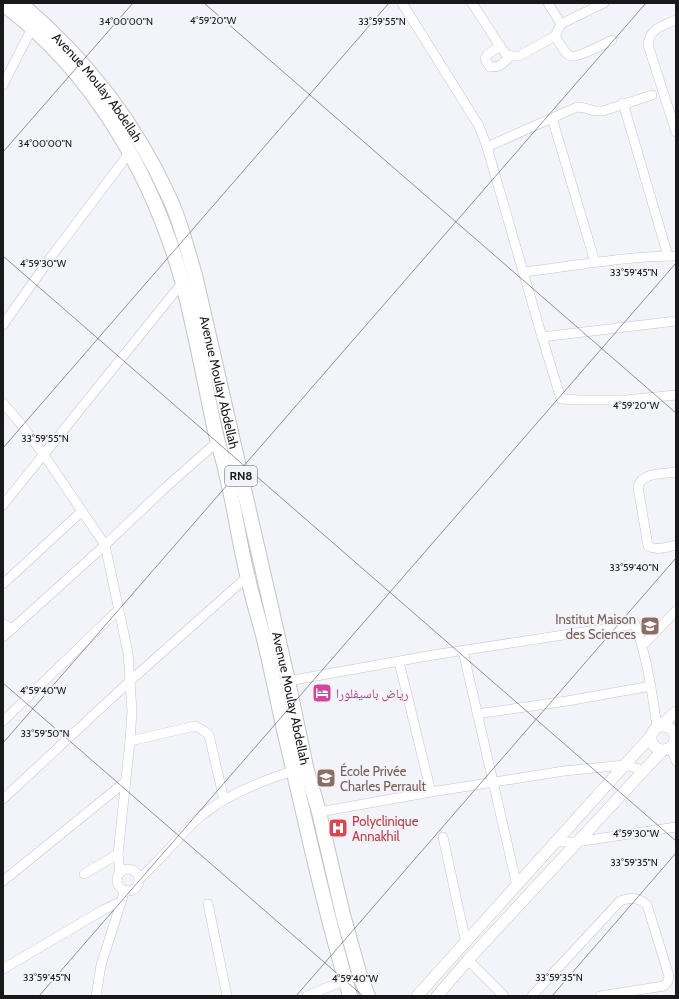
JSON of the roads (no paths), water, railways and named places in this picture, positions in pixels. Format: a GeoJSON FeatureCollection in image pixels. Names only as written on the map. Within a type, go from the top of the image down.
{"type":"FeatureCollection","features":[{"type":"Feature","properties":{"kind":"main road","name":"Avenue Moulay Abdellah"},"geometry":{"type":"LineString","coordinates":[[20,3],[39,18],[88,70],[107,93],[141,143],[170,198],[180,225],[195,275],[288,681],[306,767],[319,812],[342,915],[360,976],[368,996]]}},
{"type":"Feature","properties":{"kind":"main road","name":"Avenue Moulay Abdellah"},"geometry":{"type":"LineString","coordinates":[[3,4],[32,28],[62,57],[80,78],[101,107],[130,152],[145,179],[170,243],[182,283],[217,442],[226,470],[247,577],[263,634],[293,771],[325,905],[350,996]]}},
{"type":"Feature","properties":{"kind":"street"},"geometry":{"type":"LineString","coordinates":[[402,3],[479,126],[487,147],[561,399],[626,400],[676,395]]}},
{"type":"Feature","properties":{"kind":"street"},"geometry":{"type":"LineString","coordinates":[[472,3],[500,46],[510,56],[519,56],[555,36],[561,24],[604,3]]}},
{"type":"Feature","properties":{"kind":"street"},"geometry":{"type":"LineString","coordinates":[[548,3],[561,24]]}},
{"type":"Feature","properties":{"kind":"street"},"geometry":{"type":"LineString","coordinates":[[676,20],[655,30],[649,36],[648,45],[676,132]]}},
{"type":"Feature","properties":{"kind":"street"},"geometry":{"type":"LineString","coordinates":[[3,84],[32,28]]}},
{"type":"Feature","properties":{"kind":"street"},"geometry":{"type":"LineString","coordinates":[[555,36],[566,53],[571,56],[577,56],[612,40]]}},
{"type":"Feature","properties":{"kind":"street"},"geometry":{"type":"LineString","coordinates":[[500,46],[487,55],[485,59],[490,67],[495,67],[502,64],[510,56]]}},
{"type":"Feature","properties":{"kind":"street"},"geometry":{"type":"LineString","coordinates":[[487,147],[577,107],[585,108],[594,112],[603,111],[623,103],[652,95]]}},
{"type":"Feature","properties":{"kind":"street"},"geometry":{"type":"LineString","coordinates":[[523,272],[595,262],[672,256],[623,103]]}},
{"type":"Feature","properties":{"kind":"street"},"geometry":{"type":"LineString","coordinates":[[552,118],[595,262]]}},
{"type":"Feature","properties":{"kind":"street"},"geometry":{"type":"LineString","coordinates":[[3,325],[130,152]]}},
{"type":"Feature","properties":{"kind":"street"},"geometry":{"type":"LineString","coordinates":[[3,505],[182,283]]}},
{"type":"Feature","properties":{"kind":"street"},"geometry":{"type":"LineString","coordinates":[[542,337],[676,321]]}},
{"type":"Feature","properties":{"kind":"street"},"geometry":{"type":"LineString","coordinates":[[3,403],[44,455],[104,546],[128,653],[132,711],[118,854],[120,873],[117,881],[121,888],[125,890],[133,890],[139,879],[203,815],[224,800],[265,780],[293,771]]}},
{"type":"Feature","properties":{"kind":"street"},"geometry":{"type":"LineString","coordinates":[[3,637],[217,442]]}},
{"type":"Feature","properties":{"kind":"street"},"geometry":{"type":"LineString","coordinates":[[676,472],[644,477],[640,481],[638,487],[648,546],[653,549],[660,549],[676,545]]}},
{"type":"Feature","properties":{"kind":"street"},"geometry":{"type":"LineString","coordinates":[[3,584],[81,512]]}},
{"type":"Feature","properties":{"kind":"street"},"geometry":{"type":"LineString","coordinates":[[3,799],[130,681],[247,577]]}},
{"type":"Feature","properties":{"kind":"street"},"geometry":{"type":"LineString","coordinates":[[3,720],[118,610]]}},
{"type":"Feature","properties":{"kind":"street"},"geometry":{"type":"LineString","coordinates":[[643,645],[676,611]]}},
{"type":"Feature","properties":{"kind":"street"},"geometry":{"type":"LineString","coordinates":[[3,624],[12,629]]}},
{"type":"Feature","properties":{"kind":"street"},"geometry":{"type":"LineString","coordinates":[[288,681],[433,655],[635,624],[643,645],[659,727]]}},
{"type":"Feature","properties":{"kind":"street"},"geometry":{"type":"LineString","coordinates":[[463,651],[517,886]]}},
{"type":"Feature","properties":{"kind":"street"},"geometry":{"type":"LineString","coordinates":[[399,662],[431,792]]}},
{"type":"Feature","properties":{"kind":"street"},"geometry":{"type":"LineString","coordinates":[[477,714],[567,701],[651,686]]}},
{"type":"Feature","properties":{"kind":"street"},"geometry":{"type":"LineString","coordinates":[[417,996],[650,737],[653,731],[676,712]]}},
{"type":"Feature","properties":{"kind":"street"},"geometry":{"type":"LineString","coordinates":[[130,741],[195,726],[204,730],[209,735],[224,800]]}},
{"type":"Feature","properties":{"kind":"street"},"geometry":{"type":"LineString","coordinates":[[437,996],[468,960],[642,770],[674,743],[675,736],[670,728],[659,727]]}},
{"type":"Feature","properties":{"kind":"street"},"geometry":{"type":"LineString","coordinates":[[650,737],[653,746],[666,749],[676,762]]}},
{"type":"Feature","properties":{"kind":"street"},"geometry":{"type":"LineString","coordinates":[[319,812],[431,792],[564,771],[625,765],[642,770]]}},
{"type":"Feature","properties":{"kind":"street"},"geometry":{"type":"LineString","coordinates":[[3,881],[125,782]]}},
{"type":"Feature","properties":{"kind":"street"},"geometry":{"type":"LineString","coordinates":[[556,842],[576,842],[676,827]]}},
{"type":"Feature","properties":{"kind":"street"},"geometry":{"type":"LineString","coordinates":[[443,837],[466,943]]}},
{"type":"Feature","properties":{"kind":"street"},"geometry":{"type":"LineString","coordinates":[[84,874],[118,854]]}},
{"type":"Feature","properties":{"kind":"street"},"geometry":{"type":"LineString","coordinates":[[120,873],[123,870],[131,870],[138,875],[139,879]]}},
{"type":"Feature","properties":{"kind":"street"},"geometry":{"type":"LineString","coordinates":[[96,996],[101,966],[125,890]]}},
{"type":"Feature","properties":{"kind":"street"},"geometry":{"type":"LineString","coordinates":[[532,996],[620,901],[635,898],[647,905],[669,976],[668,981],[664,986],[600,996]]}},
{"type":"Feature","properties":{"kind":"street"},"geometry":{"type":"LineString","coordinates":[[3,969],[103,910],[120,902]]}},
{"type":"Feature","properties":{"kind":"street"},"geometry":{"type":"LineString","coordinates":[[208,904],[227,996]]}},
{"type":"Feature","properties":{"kind":"street"},"geometry":{"type":"LineString","coordinates":[[468,960],[504,996]]}},
{"type":"Feature","properties":{"kind":"street"},"geometry":{"type":"LineString","coordinates":[[307,996],[345,980]]}},
{"type":"Feature","properties":{"kind":"place","name":"Institut Maison des Sciences"},"geometry":{"type":"Point","coordinates":[650,626]}},
{"type":"Feature","properties":{"kind":"place","name":"رياض باسيفلورا"},"geometry":{"type":"Point","coordinates":[322,693]}},
{"type":"Feature","properties":{"kind":"place","name":"École Privée Charles Perrault"},"geometry":{"type":"Point","coordinates":[326,778]}},
{"type":"Feature","properties":{"kind":"place","name":"Polyclinique Annakhil"},"geometry":{"type":"Point","coordinates":[338,828]}}]}
